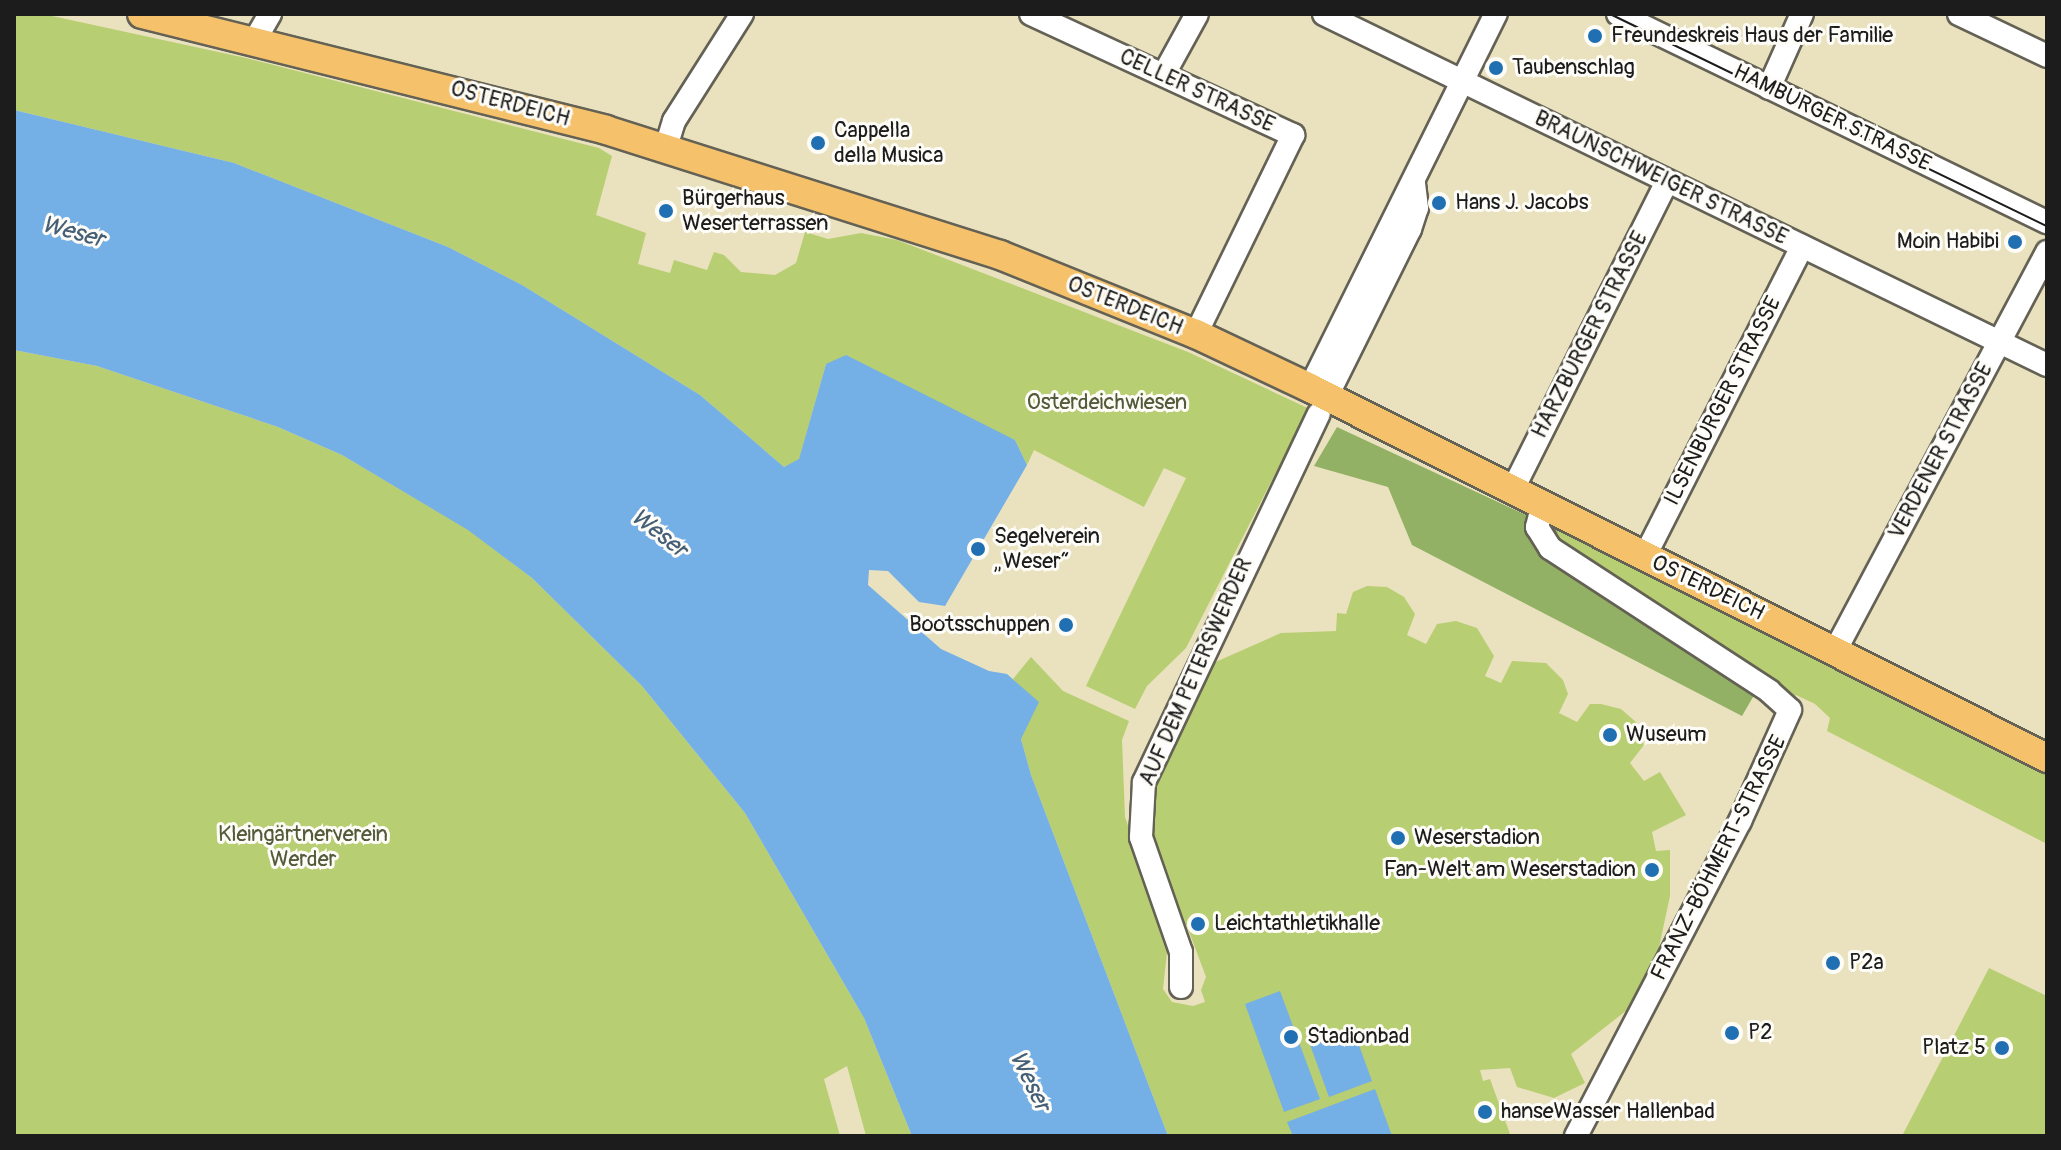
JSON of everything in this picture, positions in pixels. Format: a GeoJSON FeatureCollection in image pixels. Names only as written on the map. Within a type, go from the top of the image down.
{"type":"FeatureCollection","features":[{"type":"Feature","properties":{"kind":"main road","name":"OSTERDEICH"},"geometry":{"type":"LineString","coordinates":[[142,14],[255,40],[666,147],[1000,255],[1196,334],[1543,503],[2047,758]]}},
{"type":"Feature","properties":{"kind":"street"},"geometry":{"type":"LineString","coordinates":[[255,40],[270,14]]}},
{"type":"Feature","properties":{"kind":"street"},"geometry":{"type":"LineString","coordinates":[[666,147],[674,121],[742,14]]}},
{"type":"Feature","properties":{"kind":"street","name":"CELLER STRASSE"},"geometry":{"type":"LineString","coordinates":[[1031,14],[1293,135],[1196,334]]}},
{"type":"Feature","properties":{"kind":"street"},"geometry":{"type":"LineString","coordinates":[[1164,74],[1197,14]]}},
{"type":"Feature","properties":{"kind":"street","name":"BRAUNSCHWEIGER STRASSE"},"geometry":{"type":"LineString","coordinates":[[1324,14],[2047,365]]}},
{"type":"Feature","properties":{"kind":"street","name":"AUF DEM PETERSWERDER"},"geometry":{"type":"LineString","coordinates":[[1181,987],[1181,952],[1141,837],[1144,782],[1321,395],[1414,182],[1496,14]]}},
{"type":"Feature","properties":{"kind":"street","name":"HAMBURGER STRASSE"},"geometry":{"type":"LineString","coordinates":[[1618,14],[2047,222]]}},
{"type":"Feature","properties":{"kind":"street"},"geometry":{"type":"LineString","coordinates":[[1769,88],[1802,14]]}},
{"type":"Feature","properties":{"kind":"street"},"geometry":{"type":"LineString","coordinates":[[1959,14],[2047,56]]}},
{"type":"Feature","properties":{"kind":"street","name":"HARZBURGER STRASSE"},"geometry":{"type":"LineString","coordinates":[[1513,489],[1667,181]]}},
{"type":"Feature","properties":{"kind":"street","name":"ILSENBURGER STRASSE"},"geometry":{"type":"LineString","coordinates":[[1645,556],[1802,247]]}},
{"type":"Feature","properties":{"kind":"street","name":"VERDENER STRASSE"},"geometry":{"type":"LineString","coordinates":[[1835,651],[2047,252]]}},
{"type":"Feature","properties":{"kind":"street","name":"FRANZ-BÖHMERT-STRASSE"},"geometry":{"type":"LineString","coordinates":[[1543,503],[1537,527],[1550,548],[1769,691],[1788,705],[1791,716],[1576,1136]]}},
{"type":"Feature","properties":{"kind":"green space","name":"Osterdeichwiesen"},"geometry":{"type":"Polygon","coordinates":[[[14,14],[43,14],[246,58],[599,148],[612,156],[596,215],[646,233],[638,264],[670,273],[674,260],[707,270],[714,252],[724,255],[741,272],[775,275],[796,263],[805,232],[828,239],[861,233],[897,240],[1188,352],[1314,411],[1293,439],[1186,648],[1147,686],[1135,709],[1086,686],[1186,478],[1164,468],[1144,507],[1034,450],[1027,465],[1015,440],[826,364],[799,460],[784,467],[700,395],[522,285],[448,247],[234,163],[14,110],[14,14]]]}},
{"type":"Feature","properties":{"kind":"green space","name":"Kleingärtnerverein Werder"},"geometry":{"type":"Polygon","coordinates":[[[14,350],[97,366],[278,427],[342,455],[469,530],[532,578],[642,686],[745,813],[864,1018],[912,1136],[866,1136],[847,1066],[824,1079],[840,1136],[14,1136],[14,350]]]}},
{"type":"Feature","properties":{"kind":"green space"},"geometry":{"type":"Polygon","coordinates":[[[1337,427],[1558,530],[1557,538],[1760,685],[1742,716],[1412,545],[1388,487],[1314,466],[1337,427]]]}},
{"type":"Feature","properties":{"kind":"green space"},"geometry":{"type":"Polygon","coordinates":[[[1558,530],[2047,775],[2047,844],[1827,731],[1830,718],[1815,704],[1796,695],[1793,699],[1557,538],[1558,530]]]}},
{"type":"Feature","properties":{"kind":"green space","name":"Weserstadion"},"geometry":{"type":"Polygon","coordinates":[[[1367,586],[1387,587],[1404,597],[1415,614],[1407,635],[1426,644],[1437,624],[1456,621],[1477,628],[1494,656],[1485,676],[1501,683],[1512,661],[1546,663],[1563,680],[1568,694],[1559,713],[1577,722],[1590,704],[1601,704],[1621,709],[1637,723],[1644,745],[1630,763],[1644,781],[1660,772],[1686,815],[1652,832],[1656,851],[1670,850],[1670,896],[1658,952],[1627,1010],[1571,1054],[1585,1083],[1554,1098],[1517,1087],[1510,1068],[1480,1070],[1483,1081],[1490,1079],[1510,1134],[1505,1136],[1168,1136],[1031,775],[1021,739],[1030,699],[1013,679],[1031,657],[1063,691],[1129,721],[1122,740],[1125,817],[1168,943],[1163,989],[1172,1002],[1193,1006],[1205,1002],[1201,990],[1206,977],[1187,926],[1171,908],[1141,807],[1211,664],[1281,633],[1336,631],[1337,613],[1346,614],[1353,592],[1367,586]]]}},
{"type":"Feature","properties":{"kind":"green space","name":"Platz 5"},"geometry":{"type":"Polygon","coordinates":[[[1989,968],[2047,996],[2047,1136],[1902,1136],[1989,968]]]}},
{"type":"Feature","properties":{"kind":"water","name":"Weser"},"geometry":{"type":"Polygon","coordinates":[[[14,110],[234,163],[448,247],[522,285],[700,395],[784,467],[799,459],[826,364],[846,355],[1015,440],[1027,465],[945,606],[919,602],[888,571],[869,570],[868,585],[941,649],[989,671],[1007,674],[1039,702],[1021,739],[1031,775],[1168,1136],[912,1136],[864,1018],[745,813],[642,686],[532,578],[468,530],[342,455],[278,427],[97,366],[14,350],[14,110]]]}},
{"type":"Feature","properties":{"kind":"water"},"geometry":{"type":"Polygon","coordinates":[[[1280,991],[1320,1099],[1284,1112],[1245,1004],[1280,991]]]}},
{"type":"Feature","properties":{"kind":"water"},"geometry":{"type":"Polygon","coordinates":[[[1352,1026],[1372,1081],[1329,1097],[1309,1042],[1352,1026]]]}},
{"type":"Feature","properties":{"kind":"water"},"geometry":{"type":"Polygon","coordinates":[[[1375,1089],[1392,1136],[1293,1136],[1287,1122],[1375,1089]]]}},
{"type":"Feature","properties":{"kind":"tram line"},"geometry":{"type":"LineString","coordinates":[[1610,14],[2047,226]]}},
{"type":"Feature","properties":{"kind":"place","name":"Freundeskreis Haus der Familie"},"geometry":{"type":"Point","coordinates":[1595,36]}},
{"type":"Feature","properties":{"kind":"place","name":"Taubenschlag"},"geometry":{"type":"Point","coordinates":[1496,68]}},
{"type":"Feature","properties":{"kind":"place","name":"Cappella della Musica"},"geometry":{"type":"Point","coordinates":[818,143]}},
{"type":"Feature","properties":{"kind":"place","name":"Hans J. Jacobs"},"geometry":{"type":"Point","coordinates":[1439,203]}},
{"type":"Feature","properties":{"kind":"place","name":"Bürgerhaus Weserterrassen"},"geometry":{"type":"Point","coordinates":[666,211]}},
{"type":"Feature","properties":{"kind":"place","name":"Moin Habibi"},"geometry":{"type":"Point","coordinates":[2015,242]}},
{"type":"Feature","properties":{"kind":"place","name":"Segelverein „Weser“"},"geometry":{"type":"Point","coordinates":[978,549]}},
{"type":"Feature","properties":{"kind":"place","name":"Bootsschuppen"},"geometry":{"type":"Point","coordinates":[1066,625]}},
{"type":"Feature","properties":{"kind":"place","name":"Wuseum"},"geometry":{"type":"Point","coordinates":[1610,735]}},
{"type":"Feature","properties":{"kind":"place","name":"Weserstadion"},"geometry":{"type":"Point","coordinates":[1398,838]}},
{"type":"Feature","properties":{"kind":"place","name":"Fan-Welt am Weserstadion"},"geometry":{"type":"Point","coordinates":[1652,870]}},
{"type":"Feature","properties":{"kind":"place","name":"Leichtathletikhalle"},"geometry":{"type":"Point","coordinates":[1198,924]}},
{"type":"Feature","properties":{"kind":"place","name":"P2a"},"geometry":{"type":"Point","coordinates":[1833,963]}},
{"type":"Feature","properties":{"kind":"place","name":"P2"},"geometry":{"type":"Point","coordinates":[1732,1033]}},
{"type":"Feature","properties":{"kind":"place","name":"Stadionbad"},"geometry":{"type":"Point","coordinates":[1291,1037]}},
{"type":"Feature","properties":{"kind":"place","name":"Platz 5"},"geometry":{"type":"Point","coordinates":[2002,1048]}},
{"type":"Feature","properties":{"kind":"place","name":"hanseWasser Hallenbad"},"geometry":{"type":"Point","coordinates":[1485,1112]}}]}
